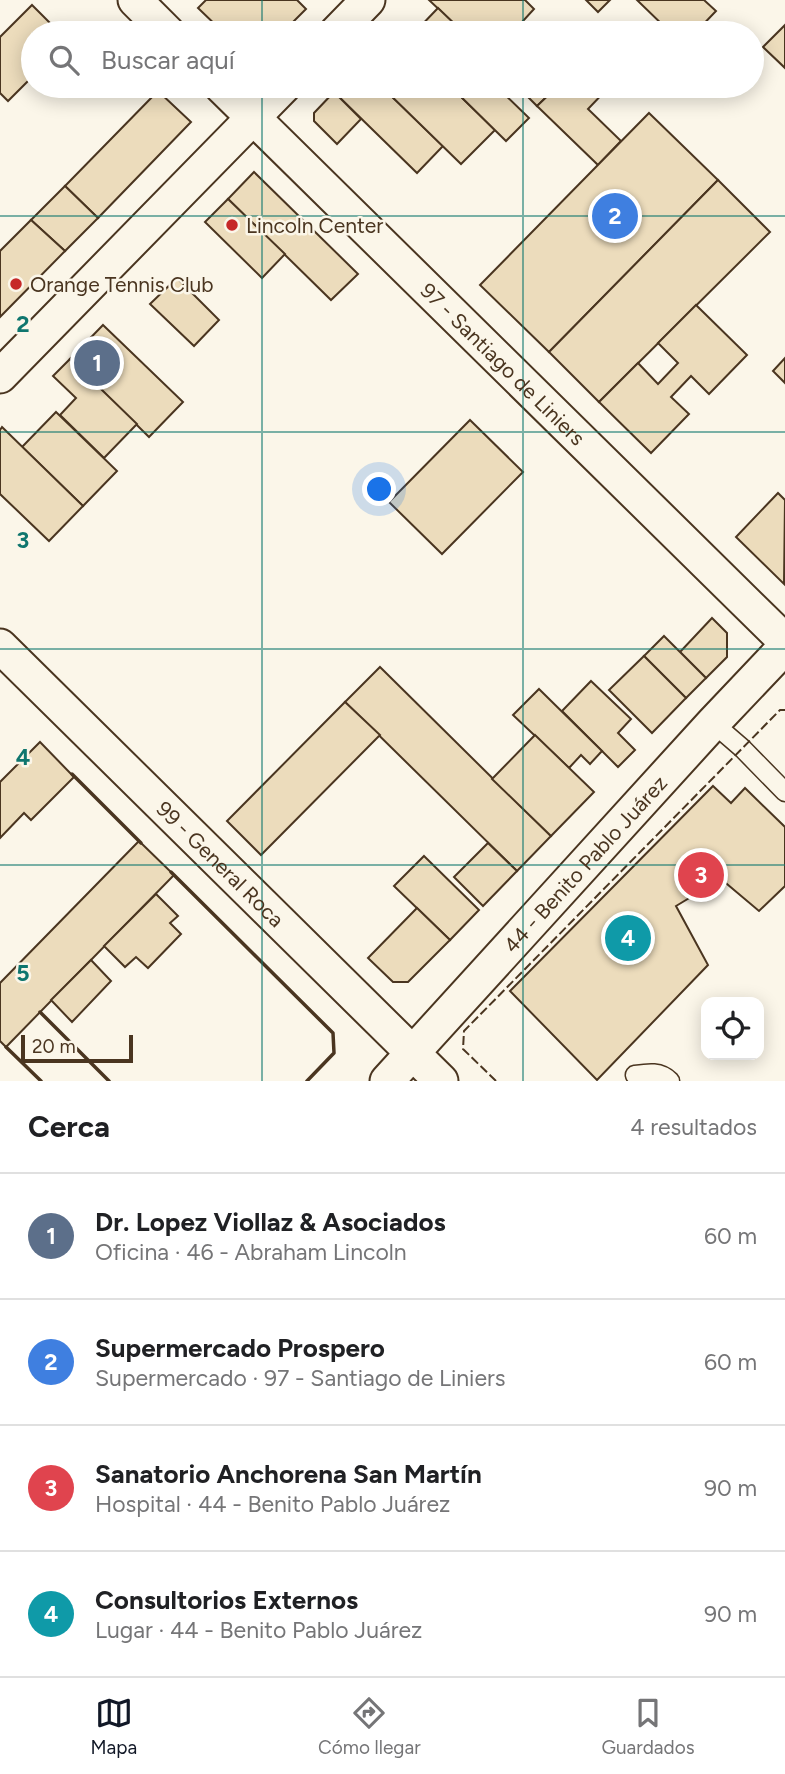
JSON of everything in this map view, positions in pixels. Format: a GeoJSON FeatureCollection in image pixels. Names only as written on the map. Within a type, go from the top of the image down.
{"type":"FeatureCollection","features":[{"type":"Feature","properties":{"kind":"street"},"geometry":{"type":"LineString","coordinates":[[135,0],[156,21]]}},
{"type":"Feature","properties":{"kind":"street"},"geometry":{"type":"LineString","coordinates":[[348,21],[368,0]]}},
{"type":"Feature","properties":{"kind":"street","name":"97 - Santiago de Liniers"},"geometry":{"type":"LineString","coordinates":[[233,98],[785,641]]}},
{"type":"Feature","properties":{"kind":"street"},"geometry":{"type":"LineString","coordinates":[[0,376],[272,98]]}},
{"type":"Feature","properties":{"kind":"street","name":"99 - General Roca"},"geometry":{"type":"LineString","coordinates":[[0,646],[441,1081]]}},
{"type":"Feature","properties":{"kind":"street","name":"44 - Benito Pablo Juárez"},"geometry":{"type":"LineString","coordinates":[[387,1081],[785,647]]}},
{"type":"Feature","properties":{"kind":"lane"},"geometry":{"type":"LineString","coordinates":[[713,723],[785,792]]}},
{"type":"Feature","properties":{"kind":"lane"},"geometry":{"type":"LineString","coordinates":[[635,1075],[651,1072],[670,1081]]}},
{"type":"Feature","properties":{"kind":"building"},"geometry":{"type":"Polygon","coordinates":[[[206,0],[297,0],[306,9],[294,21],[212,21],[198,8],[206,0]]]}},
{"type":"Feature","properties":{"kind":"building"},"geometry":{"type":"Polygon","coordinates":[[[429,0],[525,0],[534,9],[523,21],[451,21],[429,0]]]}},
{"type":"Feature","properties":{"kind":"building"},"geometry":{"type":"Polygon","coordinates":[[[586,0],[610,0],[598,12],[586,0]]]}},
{"type":"Feature","properties":{"kind":"building"},"geometry":{"type":"Polygon","coordinates":[[[637,0],[704,0],[716,11],[706,21],[659,21],[637,0]]]}},
{"type":"Feature","properties":{"kind":"building"},"geometry":{"type":"Polygon","coordinates":[[[32,5],[48,21],[21,21],[21,88],[8,101],[0,93],[0,37],[32,5]]]}},
{"type":"Feature","properties":{"kind":"building"},"geometry":{"type":"Polygon","coordinates":[[[438,8],[452,21],[426,21],[438,8]]]}},
{"type":"Feature","properties":{"kind":"building"},"geometry":{"type":"Polygon","coordinates":[[[785,25],[785,68],[764,48],[785,25]]]}},
{"type":"Feature","properties":{"kind":"building"},"geometry":{"type":"Polygon","coordinates":[[[151,98],[165,98],[191,122],[98,218],[65,186],[151,98]]]}},
{"type":"Feature","properties":{"kind":"building"},"geometry":{"type":"Polygon","coordinates":[[[328,98],[340,98],[361,119],[337,144],[314,121],[314,113],[328,98]]]}},
{"type":"Feature","properties":{"kind":"building"},"geometry":{"type":"Polygon","coordinates":[[[340,98],[393,98],[443,146],[417,173],[340,98]]]}},
{"type":"Feature","properties":{"kind":"building"},"geometry":{"type":"Polygon","coordinates":[[[393,98],[462,98],[495,130],[461,164],[393,98]]]}},
{"type":"Feature","properties":{"kind":"building"},"geometry":{"type":"Polygon","coordinates":[[[462,98],[508,98],[529,118],[506,141],[462,98]]]}},
{"type":"Feature","properties":{"kind":"building"},"geometry":{"type":"Polygon","coordinates":[[[529,98],[545,98],[537,106],[529,98]]]}},
{"type":"Feature","properties":{"kind":"building"},"geometry":{"type":"Polygon","coordinates":[[[545,98],[599,98],[588,109],[621,141],[598,165],[537,106],[545,98]]]}},
{"type":"Feature","properties":{"kind":"building"},"geometry":{"type":"Polygon","coordinates":[[[649,113],[718,180],[549,352],[480,285],[649,113]]]}},
{"type":"Feature","properties":{"kind":"building"},"geometry":{"type":"Polygon","coordinates":[[[254,172],[358,274],[331,300],[228,199],[254,172]]]}},
{"type":"Feature","properties":{"kind":"building"},"geometry":{"type":"Polygon","coordinates":[[[718,180],[770,232],[599,402],[549,352],[718,180]]]}},
{"type":"Feature","properties":{"kind":"building"},"geometry":{"type":"Polygon","coordinates":[[[65,186],[98,218],[65,251],[31,220],[65,186]]]}},
{"type":"Feature","properties":{"kind":"building"},"geometry":{"type":"Polygon","coordinates":[[[228,199],[285,254],[262,278],[205,222],[228,199]]]}},
{"type":"Feature","properties":{"kind":"building","name":"Orange Tennis Club"},"geometry":{"type":"Polygon","coordinates":[[[31,220],[65,251],[0,317],[0,251],[31,220]]]}},
{"type":"Feature","properties":{"kind":"building"},"geometry":{"type":"Polygon","coordinates":[[[177,278],[219,320],[194,346],[150,304],[177,278]]]}},
{"type":"Feature","properties":{"kind":"building"},"geometry":{"type":"Polygon","coordinates":[[[696,305],[747,355],[709,394],[691,376],[671,397],[689,414],[651,453],[599,402],[638,363],[658,384],[678,363],[658,343],[696,305]]]}},
{"type":"Feature","properties":{"kind":"building"},"geometry":{"type":"Polygon","coordinates":[[[103,325],[183,402],[149,437],[70,359],[103,325]]]}},
{"type":"Feature","properties":{"kind":"building"},"geometry":{"type":"Polygon","coordinates":[[[785,358],[785,383],[773,371],[785,358]]]}},
{"type":"Feature","properties":{"kind":"building"},"geometry":{"type":"Polygon","coordinates":[[[70,359],[137,424],[104,458],[60,415],[76,398],[53,376],[70,359]]]}},
{"type":"Feature","properties":{"kind":"building"},"geometry":{"type":"Polygon","coordinates":[[[56,412],[117,471],[83,506],[22,447],[56,412]]]}},
{"type":"Feature","properties":{"kind":"building"},"geometry":{"type":"Polygon","coordinates":[[[470,420],[523,472],[442,554],[389,502],[470,420]]]}},
{"type":"Feature","properties":{"kind":"building"},"geometry":{"type":"Polygon","coordinates":[[[2,427],[83,506],[49,541],[0,494],[2,427]]]}},
{"type":"Feature","properties":{"kind":"building"},"geometry":{"type":"Polygon","coordinates":[[[778,493],[785,500],[784,584],[736,537],[778,493]]]}},
{"type":"Feature","properties":{"kind":"building"},"geometry":{"type":"Polygon","coordinates":[[[712,618],[727,633],[727,657],[706,678],[680,652],[712,618]]]}},
{"type":"Feature","properties":{"kind":"building"},"geometry":{"type":"Polygon","coordinates":[[[664,636],[706,678],[686,698],[644,656],[664,636]]]}},
{"type":"Feature","properties":{"kind":"building"},"geometry":{"type":"Polygon","coordinates":[[[644,656],[686,698],[652,733],[609,690],[644,656]]]}},
{"type":"Feature","properties":{"kind":"building"},"geometry":{"type":"Polygon","coordinates":[[[380,667],[551,836],[517,871],[345,702],[380,667]]]}},
{"type":"Feature","properties":{"kind":"building"},"geometry":{"type":"Polygon","coordinates":[[[591,681],[631,719],[618,733],[635,750],[618,767],[562,711],[591,681]]]}},
{"type":"Feature","properties":{"kind":"building"},"geometry":{"type":"Polygon","coordinates":[[[539,689],[602,751],[590,764],[581,755],[569,768],[513,715],[539,689]]]}},
{"type":"Feature","properties":{"kind":"building"},"geometry":{"type":"Polygon","coordinates":[[[345,702],[380,735],[261,855],[227,821],[345,702]]]}},
{"type":"Feature","properties":{"kind":"building"},"geometry":{"type":"Polygon","coordinates":[[[535,735],[594,792],[551,836],[492,779],[535,735]]]}},
{"type":"Feature","properties":{"kind":"building"},"geometry":{"type":"Polygon","coordinates":[[[40,742],[74,777],[31,820],[24,813],[0,838],[0,782],[40,742]]]}},
{"type":"Feature","properties":{"kind":"building"},"geometry":{"type":"Polygon","coordinates":[[[713,786],[731,803],[745,788],[785,827],[785,886],[759,911],[721,879],[676,906],[708,965],[597,1080],[510,991],[713,786]]]}},
{"type":"Feature","properties":{"kind":"building"},"geometry":{"type":"Polygon","coordinates":[[[139,841],[174,875],[6,1047],[0,1041],[0,983],[139,841]]]}},
{"type":"Feature","properties":{"kind":"building"},"geometry":{"type":"Polygon","coordinates":[[[488,843],[517,871],[483,906],[454,877],[488,843]]]}},
{"type":"Feature","properties":{"kind":"building"},"geometry":{"type":"Polygon","coordinates":[[[424,856],[479,910],[450,940],[394,886],[424,856]]]}},
{"type":"Feature","properties":{"kind":"building"},"geometry":{"type":"Polygon","coordinates":[[[156,894],[178,916],[170,923],[181,934],[148,968],[136,957],[125,967],[104,946],[156,894]]]}},
{"type":"Feature","properties":{"kind":"building"},"geometry":{"type":"Polygon","coordinates":[[[417,908],[450,940],[408,982],[393,982],[368,958],[417,908]]]}},
{"type":"Feature","properties":{"kind":"building"},"geometry":{"type":"Polygon","coordinates":[[[91,960],[111,981],[72,1022],[51,1000],[91,960]]]}},
{"type":"Feature","properties":{"kind":"fence"},"geometry":{"type":"LineString","coordinates":[[496,1081],[463,1049],[464,1031],[780,710],[785,710]]}},
{"type":"Feature","properties":{"kind":"wall"},"geometry":{"type":"LineString","coordinates":[[72,774],[141,843]]}},
{"type":"Feature","properties":{"kind":"wall"},"geometry":{"type":"LineString","coordinates":[[171,872],[333,1033],[334,1053],[307,1081]]}},
{"type":"Feature","properties":{"kind":"wall"},"geometry":{"type":"LineString","coordinates":[[40,1012],[109,1081]]}},
{"type":"Feature","properties":{"kind":"wall"},"geometry":{"type":"LineString","coordinates":[[6,1047],[41,1081]]}},
{"type":"Feature","properties":{"kind":"place","name":"Supermercado Prospero"},"geometry":{"type":"Point","coordinates":[615,216]}},
{"type":"Feature","properties":{"kind":"place","name":"Lincoln Center"},"geometry":{"type":"Point","coordinates":[232,225]}},
{"type":"Feature","properties":{"kind":"place","name":"Orange Tennis Club"},"geometry":{"type":"Point","coordinates":[16,284]}},
{"type":"Feature","properties":{"kind":"place","name":"Dr. Lopez Viollaz & Asociados"},"geometry":{"type":"Point","coordinates":[97,363]}},
{"type":"Feature","properties":{"kind":"place","name":"Sanatorio Anchorena San Martín"},"geometry":{"type":"Point","coordinates":[701,875]}},
{"type":"Feature","properties":{"kind":"place","name":"Consultorios Externos"},"geometry":{"type":"Point","coordinates":[628,938]}}]}
